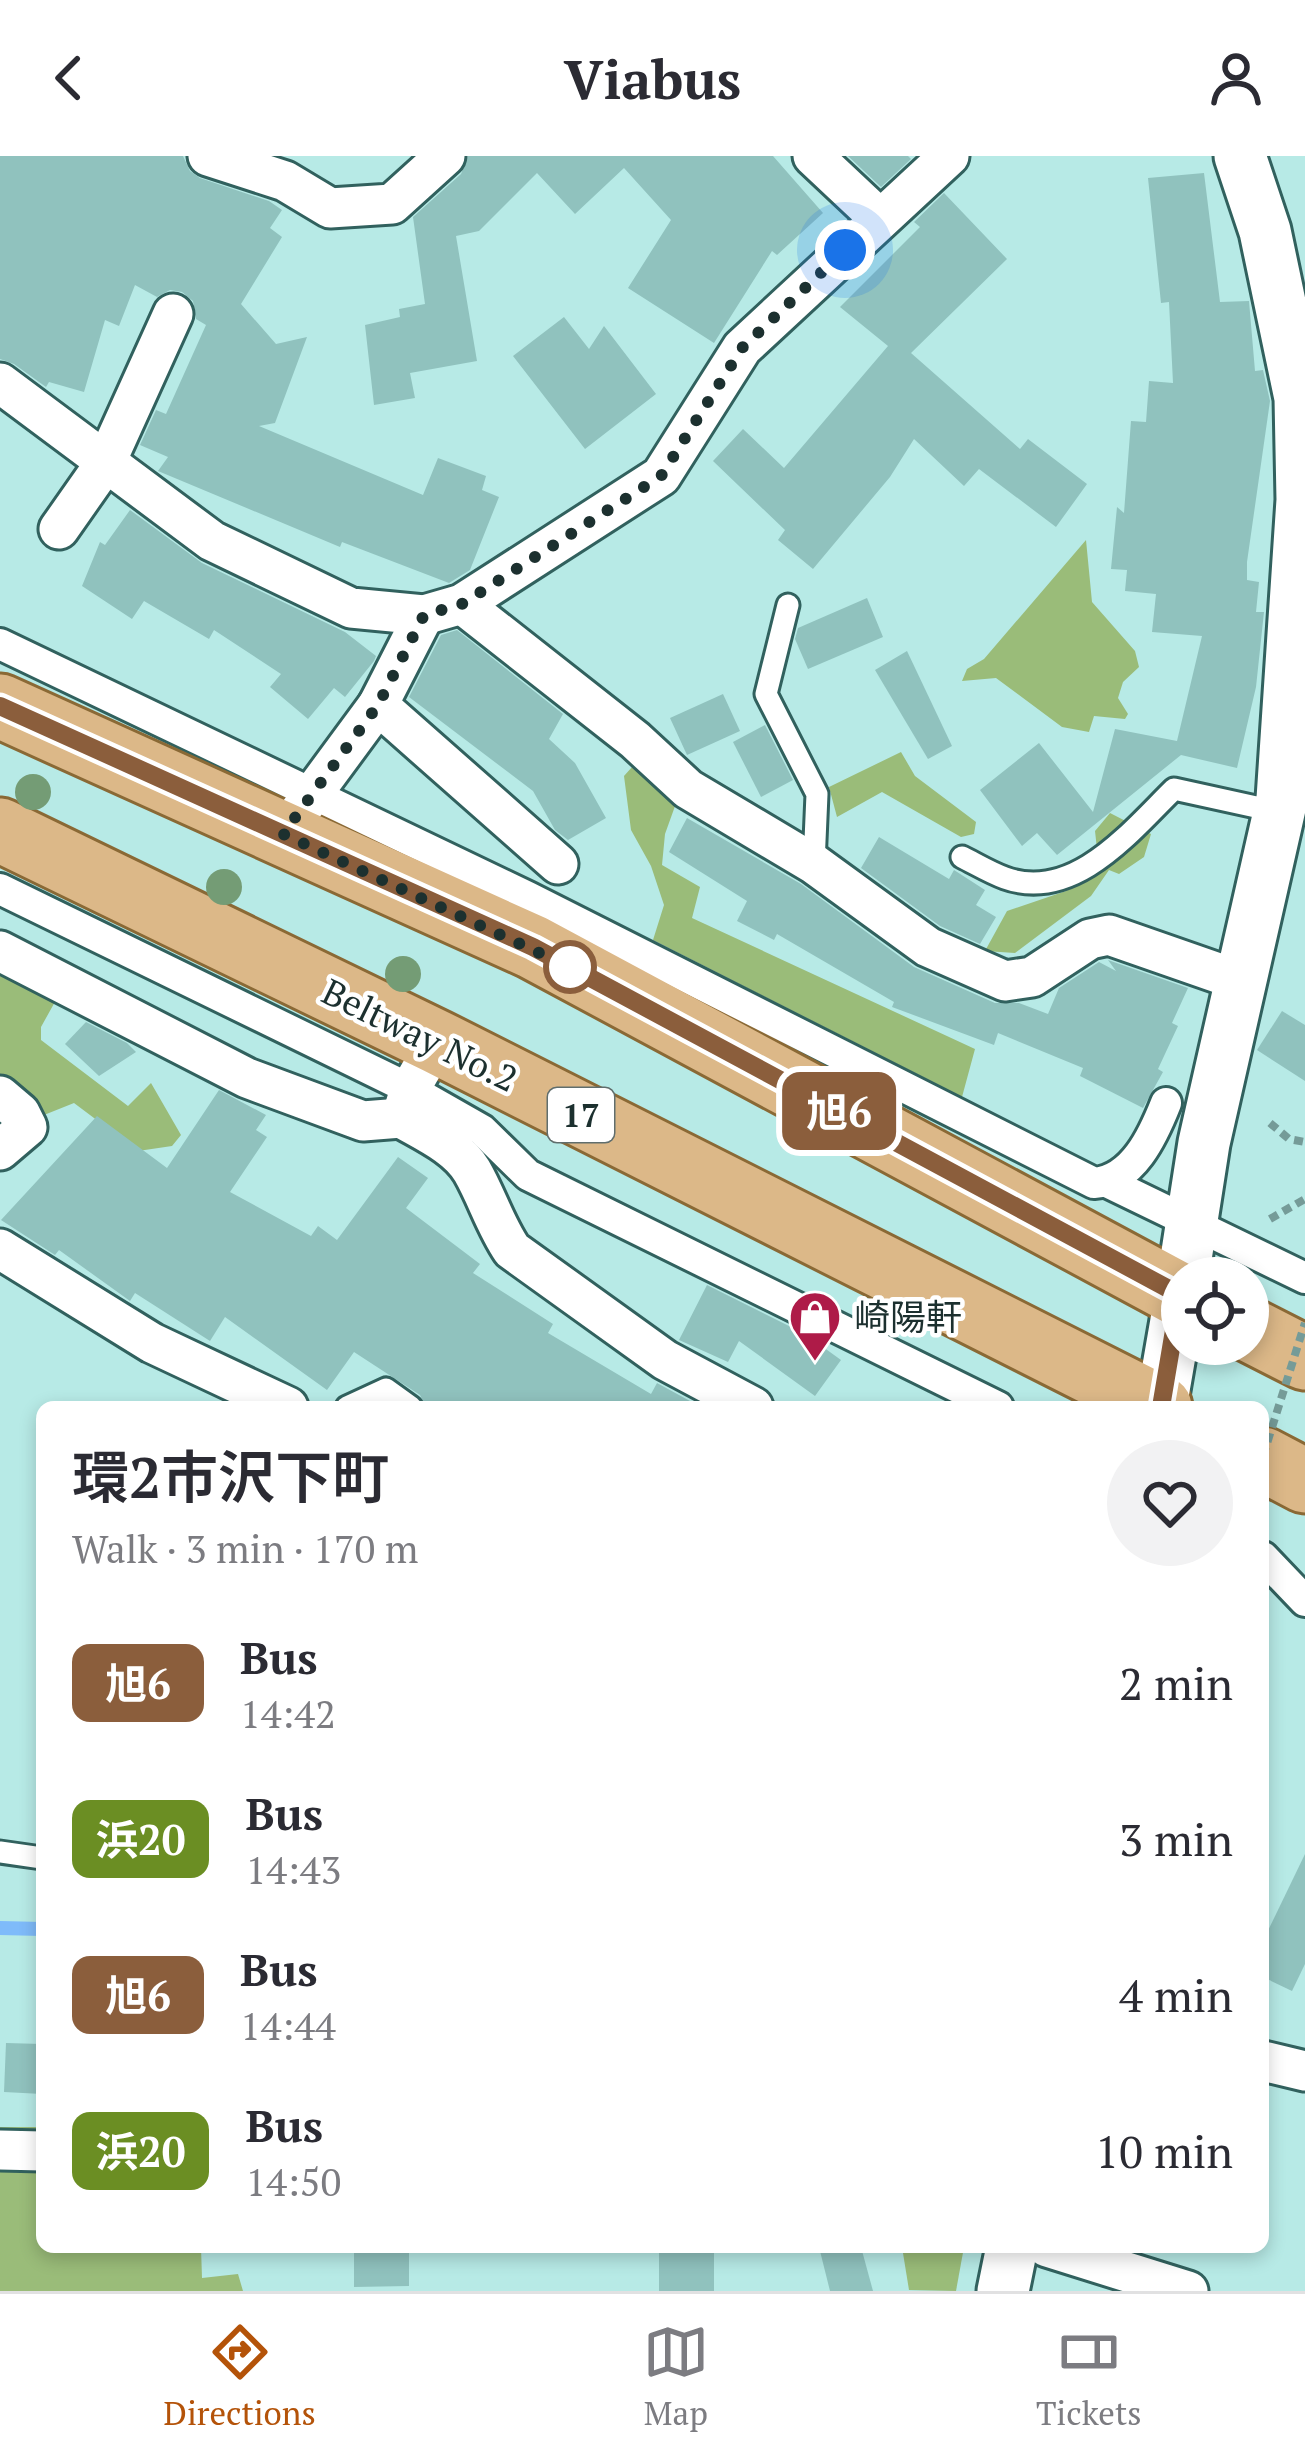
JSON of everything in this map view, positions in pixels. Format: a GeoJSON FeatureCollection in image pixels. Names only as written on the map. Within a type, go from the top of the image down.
{"type":"FeatureCollection","features":[{"type":"Feature","properties":{"kind":"main road"},"geometry":{"type":"LineString","coordinates":[[0,706],[298,813],[533,947],[1161,1284]]}},
{"type":"Feature","properties":{"kind":"main road","name":"Beltway No.2"},"geometry":{"type":"LineString","coordinates":[[0,830],[416,1083],[1146,1401]]}},
{"type":"Feature","properties":{"kind":"main road"},"geometry":{"type":"LineString","coordinates":[[1269,1340],[1305,1358]]}},
{"type":"Feature","properties":{"kind":"main road"},"geometry":{"type":"LineString","coordinates":[[1269,1461],[1305,1480]]}},
{"type":"Feature","properties":{"kind":"street"},"geometry":{"type":"LineString","coordinates":[[208,156],[285,181],[330,208],[392,204],[445,156]]}},
{"type":"Feature","properties":{"kind":"street"},"geometry":{"type":"LineString","coordinates":[[813,156],[879,218]]}},
{"type":"Feature","properties":{"kind":"street"},"geometry":{"type":"LineString","coordinates":[[298,813],[443,610],[661,476],[742,348],[949,156]]}},
{"type":"Feature","properties":{"kind":"street"},"geometry":{"type":"LineString","coordinates":[[1187,1257],[1204,1143],[1241,981],[1289,806],[1301,500],[1300,398],[1265,231],[1240,156]]}},
{"type":"Feature","properties":{"kind":"street"},"geometry":{"type":"LineString","coordinates":[[59,529],[106,462],[173,314]]}},
{"type":"Feature","properties":{"kind":"street"},"geometry":{"type":"LineString","coordinates":[[0,383],[212,541],[351,608],[443,610],[635,740],[688,790],[814,864],[928,947],[1005,981],[1032,977],[1090,938],[1109,935],[1241,981]]}},
{"type":"Feature","properties":{"kind":"street"},"geometry":{"type":"LineString","coordinates":[[0,644],[298,813],[528,897],[1094,1183],[1107,1182],[1131,1167],[1166,1103]]}},
{"type":"Feature","properties":{"kind":"street"},"geometry":{"type":"LineString","coordinates":[[378,705],[558,864]]}},
{"type":"Feature","properties":{"kind":"street"},"geometry":{"type":"LineString","coordinates":[[0,889],[416,1083],[482,1130],[528,1175],[986,1401]]}},
{"type":"Feature","properties":{"kind":"street"},"geometry":{"type":"LineString","coordinates":[[0,951],[247,1078],[363,1121],[416,1083]]}},
{"type":"Feature","properties":{"kind":"street"},"geometry":{"type":"LineString","coordinates":[[416,1083],[442,1142],[470,1167],[512,1250],[665,1360],[742,1401]]}},
{"type":"Feature","properties":{"kind":"street"},"geometry":{"type":"LineString","coordinates":[[0,1096],[20,1113],[26,1127],[0,1150]]}},
{"type":"Feature","properties":{"kind":"street"},"geometry":{"type":"LineString","coordinates":[[1107,1182],[1305,1278]]}},
{"type":"Feature","properties":{"kind":"street"},"geometry":{"type":"LineString","coordinates":[[0,1249],[152,1343],[275,1401]]}},
{"type":"Feature","properties":{"kind":"street"},"geometry":{"type":"LineString","coordinates":[[1161,1401],[1168,1365]]}},
{"type":"Feature","properties":{"kind":"street"},"geometry":{"type":"LineString","coordinates":[[1269,1563],[1305,1601]]}},
{"type":"Feature","properties":{"kind":"street"},"geometry":{"type":"LineString","coordinates":[[1269,2062],[1305,2071]]}},
{"type":"Feature","properties":{"kind":"street"},"geometry":{"type":"LineString","coordinates":[[0,2150],[36,2151]]}},
{"type":"Feature","properties":{"kind":"street"},"geometry":{"type":"LineString","coordinates":[[1003,2291],[1011,2253]]}},
{"type":"Feature","properties":{"kind":"street"},"geometry":{"type":"LineString","coordinates":[[1066,2253],[1189,2291]]}},
{"type":"Feature","properties":{"kind":"lane"},"geometry":{"type":"LineString","coordinates":[[788,605],[766,694],[818,794],[814,864]]}},
{"type":"Feature","properties":{"kind":"lane"},"geometry":{"type":"LineString","coordinates":[[962,856],[1007,879],[1036,884],[1078,870],[1114,850],[1174,789],[1289,806]]}},
{"type":"Feature","properties":{"kind":"lane"},"geometry":{"type":"LineString","coordinates":[[360,1401],[386,1389],[402,1401]]}},
{"type":"Feature","properties":{"kind":"lane"},"geometry":{"type":"LineString","coordinates":[[0,1852],[36,1857]]}},
{"type":"Feature","properties":{"kind":"path"},"geometry":{"type":"LineString","coordinates":[[1270,1123],[1289,1139],[1305,1142]]}},
{"type":"Feature","properties":{"kind":"path"},"geometry":{"type":"LineString","coordinates":[[1269,1439],[1305,1323]]}},
{"type":"Feature","properties":{"kind":"green space"},"geometry":{"type":"Polygon","coordinates":[[[1086,540],[1092,602],[1135,651],[1139,667],[1123,682],[1118,698],[1128,714],[1125,719],[1094,716],[1089,732],[1062,727],[996,678],[962,681],[967,669],[984,659],[1086,540]]]}},
{"type":"Feature","properties":{"kind":"green space"},"geometry":{"type":"Polygon","coordinates":[[[901,752],[915,776],[976,822],[974,834],[961,837],[882,792],[837,817],[829,787],[901,752]]]}},
{"type":"Feature","properties":{"kind":"green space"},"geometry":{"type":"Polygon","coordinates":[[[641,757],[679,795],[665,834],[662,865],[700,887],[692,918],[975,1049],[962,1097],[653,940],[664,905],[651,866],[631,830],[624,776],[641,757]]]}},
{"type":"Feature","properties":{"kind":"green space"},"geometry":{"type":"Polygon","coordinates":[[[1110,813],[1151,834],[1144,857],[1119,874],[1109,870],[1091,896],[1015,953],[985,951],[1007,911],[1066,891],[1091,875],[1097,849],[1095,831],[1110,813]]]}},
{"type":"Feature","properties":{"kind":"green space"},"geometry":{"type":"Polygon","coordinates":[[[0,970],[56,1000],[41,1027],[41,1040],[128,1106],[151,1083],[181,1135],[172,1146],[138,1151],[74,1103],[44,1115],[0,1076],[0,970]]]}},
{"type":"Feature","properties":{"kind":"green space"},"geometry":{"type":"Polygon","coordinates":[[[0,2127],[36,2127],[36,2253],[201,2253],[202,2278],[238,2274],[243,2291],[0,2291],[0,2127]]]}},
{"type":"Feature","properties":{"kind":"green space"},"geometry":{"type":"Polygon","coordinates":[[[903,2253],[963,2253],[956,2291],[909,2290],[903,2253]]]}},
{"type":"Feature","properties":{"kind":"building"},"geometry":{"type":"Polygon","coordinates":[[[0,156],[183,156],[190,171],[200,178],[269,201],[282,210],[270,228],[282,237],[241,304],[276,344],[307,337],[275,423],[259,426],[423,495],[438,458],[486,476],[482,490],[499,497],[470,570],[449,583],[342,542],[340,547],[158,471],[168,457],[140,445],[156,410],[166,414],[206,325],[196,319],[193,301],[182,292],[170,290],[157,297],[135,285],[119,326],[105,320],[84,392],[49,382],[46,387],[0,359],[0,156]]]}},
{"type":"Feature","properties":{"kind":"building"},"geometry":{"type":"Polygon","coordinates":[[[468,156],[773,156],[823,213],[777,255],[772,251],[714,343],[628,288],[671,220],[624,168],[575,214],[537,173],[479,231],[456,236],[477,361],[410,373],[415,398],[374,405],[365,325],[400,317],[399,309],[425,304],[413,217],[461,174],[468,156]]]}},
{"type":"Feature","properties":{"kind":"building"},"geometry":{"type":"Polygon","coordinates":[[[848,156],[908,156],[911,159],[881,187],[848,156]]]}},
{"type":"Feature","properties":{"kind":"building"},"geometry":{"type":"Polygon","coordinates":[[[1204,173],[1220,302],[1249,301],[1255,371],[1263,370],[1270,401],[1247,562],[1247,580],[1259,582],[1256,612],[1264,612],[1256,687],[1237,768],[1181,755],[1057,855],[1037,833],[1022,846],[980,790],[1039,743],[1093,812],[1115,729],[1177,741],[1202,636],[1152,632],[1156,594],[1125,591],[1127,570],[1111,569],[1117,507],[1124,513],[1131,421],[1146,422],[1149,381],[1173,383],[1169,302],[1161,303],[1148,178],[1204,173]]]}},
{"type":"Feature","properties":{"kind":"building"},"geometry":{"type":"Polygon","coordinates":[[[944,193],[1007,259],[911,353],[1020,449],[1028,439],[1087,484],[1056,527],[979,469],[964,486],[914,439],[890,477],[813,569],[778,540],[785,530],[713,461],[743,429],[784,468],[888,346],[840,307],[920,227],[914,222],[944,193]]]}},
{"type":"Feature","properties":{"kind":"building"},"geometry":{"type":"Polygon","coordinates":[[[564,317],[589,349],[604,326],[656,394],[585,449],[513,356],[564,317]]]}},
{"type":"Feature","properties":{"kind":"building"},"geometry":{"type":"Polygon","coordinates":[[[130,510],[202,563],[345,632],[376,656],[374,661],[345,697],[334,688],[308,719],[270,687],[281,674],[214,630],[209,639],[144,601],[132,619],[82,586],[100,542],[105,545],[130,510]]]}},
{"type":"Feature","properties":{"kind":"building"},"geometry":{"type":"Polygon","coordinates":[[[867,598],[883,637],[808,669],[795,639],[798,628],[867,598]]]}},
{"type":"Feature","properties":{"kind":"building"},"geometry":{"type":"Polygon","coordinates":[[[457,630],[563,714],[549,739],[575,763],[606,818],[568,840],[555,830],[533,791],[409,697],[441,635],[457,630]]]}},
{"type":"Feature","properties":{"kind":"building"},"geometry":{"type":"Polygon","coordinates":[[[907,651],[952,746],[928,759],[875,670],[907,651]]]}},
{"type":"Feature","properties":{"kind":"building"},"geometry":{"type":"Polygon","coordinates":[[[723,694],[740,731],[687,755],[670,718],[723,694]]]}},
{"type":"Feature","properties":{"kind":"building"},"geometry":{"type":"Polygon","coordinates":[[[765,725],[793,780],[761,797],[733,742],[765,725]]]}},
{"type":"Feature","properties":{"kind":"building"},"geometry":{"type":"Polygon","coordinates":[[[687,818],[801,884],[914,967],[995,1003],[1019,1003],[1048,1014],[1059,988],[1099,962],[1116,971],[1108,960],[1188,988],[1172,1023],[1178,1026],[1158,1069],[1163,1072],[1143,1108],[1080,1076],[1083,1068],[998,1033],[994,1045],[892,1007],[894,1002],[777,934],[774,940],[737,921],[747,901],[669,852],[687,818]]]}},
{"type":"Feature","properties":{"kind":"building"},"geometry":{"type":"Polygon","coordinates":[[[879,837],[949,879],[954,870],[985,890],[976,905],[996,917],[980,944],[940,926],[861,868],[879,837]]]}},
{"type":"Feature","properties":{"kind":"building"},"geometry":{"type":"Polygon","coordinates":[[[1282,1011],[1305,1025],[1305,1081],[1257,1050],[1282,1011]]]}},
{"type":"Feature","properties":{"kind":"building"},"geometry":{"type":"Polygon","coordinates":[[[86,1022],[136,1052],[99,1076],[65,1044],[86,1022]]]}},
{"type":"Feature","properties":{"kind":"building"},"geometry":{"type":"Polygon","coordinates":[[[219,1090],[266,1115],[256,1130],[267,1137],[230,1192],[311,1236],[318,1226],[337,1240],[398,1157],[428,1178],[406,1208],[480,1264],[473,1273],[553,1324],[548,1333],[651,1394],[657,1383],[690,1401],[423,1401],[354,1352],[327,1390],[225,1317],[210,1341],[135,1293],[130,1301],[59,1250],[55,1255],[1,1220],[97,1116],[167,1168],[219,1090]]]}},
{"type":"Feature","properties":{"kind":"building"},"geometry":{"type":"Polygon","coordinates":[[[707,1285],[805,1334],[841,1360],[815,1396],[739,1341],[728,1362],[679,1340],[707,1285]]]}},
{"type":"Feature","properties":{"kind":"building"},"geometry":{"type":"Polygon","coordinates":[[[1305,1854],[1305,1964],[1292,1991],[1269,1980],[1269,1929],[1305,1854]]]}},
{"type":"Feature","properties":{"kind":"building"},"geometry":{"type":"Polygon","coordinates":[[[6,2043],[36,2044],[36,2094],[4,2092],[6,2043]]]}},
{"type":"Feature","properties":{"kind":"building"},"geometry":{"type":"Polygon","coordinates":[[[354,2253],[409,2253],[409,2286],[354,2287],[354,2253]]]}},
{"type":"Feature","properties":{"kind":"building"},"geometry":{"type":"Polygon","coordinates":[[[659,2253],[714,2253],[714,2291],[659,2291],[659,2253]]]}},
{"type":"Feature","properties":{"kind":"building"},"geometry":{"type":"Polygon","coordinates":[[[820,2253],[863,2253],[873,2291],[830,2291],[820,2253]]]}},
{"type":"Feature","properties":{"kind":"waterway"},"geometry":{"type":"LineString","coordinates":[[0,1928],[36,1929]]}},
{"type":"Feature","properties":{"kind":"bus line","name":"旭6"},"geometry":{"type":"LineString","coordinates":[[0,706],[533,947],[1180,1295],[1162,1401]]}},
{"type":"Feature","properties":{"kind":"place","name":"崎陽軒"},"geometry":{"type":"Point","coordinates":[815,1363]}},
{"type":"Feature","properties":{"kind":"route"},"geometry":{"type":"LineString","coordinates":[[570,967],[574,969],[283,834],[378,705],[424,615],[462,604],[661,476],[742,348],[845,250]]}}]}
